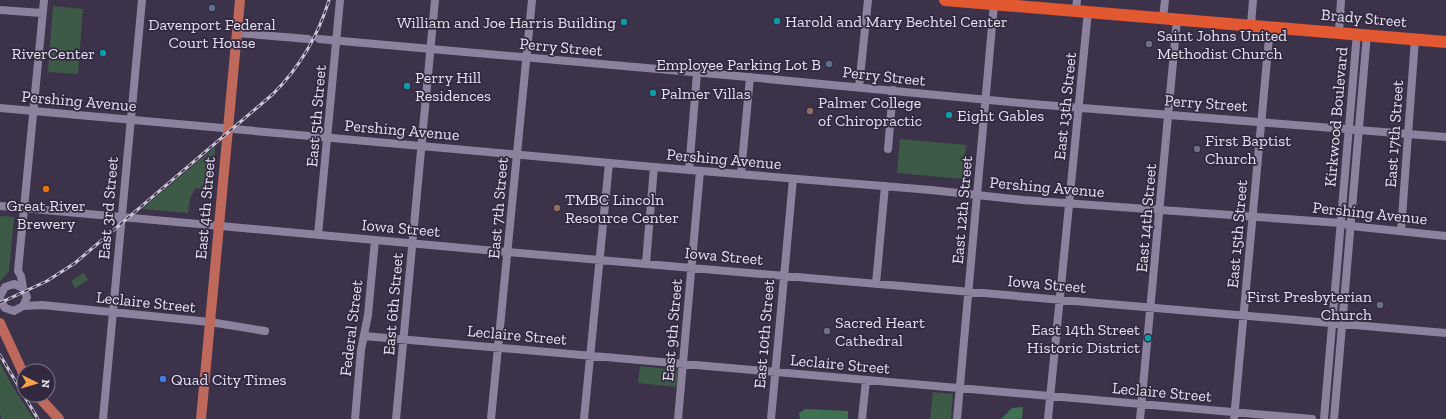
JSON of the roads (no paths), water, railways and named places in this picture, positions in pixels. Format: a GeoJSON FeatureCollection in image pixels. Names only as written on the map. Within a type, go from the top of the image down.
{"type":"FeatureCollection","features":[{"type":"Feature","properties":{"kind":"highway","name":"Brady Street"},"geometry":{"type":"LineString","coordinates":[[945,0],[990,3],[1076,5],[1088,11],[1446,42]]}},
{"type":"Feature","properties":{"kind":"main road","name":"East 4th Street"},"geometry":{"type":"LineString","coordinates":[[201,419],[240,0]]}},
{"type":"Feature","properties":{"kind":"main road"},"geometry":{"type":"LineString","coordinates":[[0,323],[18,363]]}},
{"type":"Feature","properties":{"kind":"main road"},"geometry":{"type":"LineString","coordinates":[[44,403],[59,419]]}},
{"type":"Feature","properties":{"kind":"street"},"geometry":{"type":"LineString","coordinates":[[18,271],[21,276],[26,300],[23,306],[16,310],[11,310],[4,308],[0,299],[3,289],[11,284],[18,271],[44,0]]}},
{"type":"Feature","properties":{"kind":"street","name":"East 3rd Street"},"geometry":{"type":"LineString","coordinates":[[102,419],[142,0]]}},
{"type":"Feature","properties":{"kind":"street","name":"East 5th Street"},"geometry":{"type":"LineString","coordinates":[[318,234],[340,0]]}},
{"type":"Feature","properties":{"kind":"street","name":"East 6th Street"},"geometry":{"type":"LineString","coordinates":[[396,419],[435,0]]}},
{"type":"Feature","properties":{"kind":"street","name":"East 7th Street"},"geometry":{"type":"LineString","coordinates":[[491,419],[532,0]]}},
{"type":"Feature","properties":{"kind":"street"},"geometry":{"type":"LineString","coordinates":[[859,87],[868,0]]}},
{"type":"Feature","properties":{"kind":"street"},"geometry":{"type":"LineString","coordinates":[[1163,18],[1165,0]]}},
{"type":"Feature","properties":{"kind":"street"},"geometry":{"type":"LineString","coordinates":[[1251,25],[1253,0]]}},
{"type":"Feature","properties":{"kind":"street"},"geometry":{"type":"LineString","coordinates":[[1339,32],[1341,0]]}},
{"type":"Feature","properties":{"kind":"street","name":"East 12th Street"},"geometry":{"type":"LineString","coordinates":[[957,419],[986,100],[990,3]]}},
{"type":"Feature","properties":{"kind":"street"},"geometry":{"type":"LineString","coordinates":[[0,10],[42,13]]}},
{"type":"Feature","properties":{"kind":"street","name":"East 13th Street"},"geometry":{"type":"LineString","coordinates":[[1048,419],[1088,11]]}},
{"type":"Feature","properties":{"kind":"street","name":"East 14th Street"},"geometry":{"type":"LineString","coordinates":[[1140,419],[1177,19]]}},
{"type":"Feature","properties":{"kind":"street","name":"East 15th Street"},"geometry":{"type":"LineString","coordinates":[[1234,416],[1270,27]]}},
{"type":"Feature","properties":{"kind":"street"},"geometry":{"type":"LineString","coordinates":[[237,33],[308,39]]}},
{"type":"Feature","properties":{"kind":"street","name":"Kirkwood Boulevard"},"geometry":{"type":"LineString","coordinates":[[1324,419],[1349,128],[1362,34]]}},
{"type":"Feature","properties":{"kind":"street","name":"Kirkwood Boulevard"},"geometry":{"type":"LineString","coordinates":[[1334,419],[1359,129],[1362,34]]}},
{"type":"Feature","properties":{"kind":"street","name":"Perry Street"},"geometry":{"type":"LineString","coordinates":[[319,39],[893,90],[986,100],[1446,137]]}},
{"type":"Feature","properties":{"kind":"street","name":"East 17th Street"},"geometry":{"type":"LineString","coordinates":[[1401,231],[1415,39]]}},
{"type":"Feature","properties":{"kind":"street"},"geometry":{"type":"LineString","coordinates":[[689,170],[697,73]]}},
{"type":"Feature","properties":{"kind":"street"},"geometry":{"type":"LineString","coordinates":[[741,174],[750,77]]}},
{"type":"Feature","properties":{"kind":"street"},"geometry":{"type":"LineString","coordinates":[[888,149],[893,90]]}},
{"type":"Feature","properties":{"kind":"street","name":"Pershing Avenue"},"geometry":{"type":"LineString","coordinates":[[0,108],[1069,203],[1252,215],[1341,223],[1351,226],[1446,236]]}},
{"type":"Feature","properties":{"kind":"street"},"geometry":{"type":"LineString","coordinates":[[584,419],[609,163]]}},
{"type":"Feature","properties":{"kind":"street"},"geometry":{"type":"LineString","coordinates":[[646,263],[654,167]]}},
{"type":"Feature","properties":{"kind":"street","name":"East 9th Street"},"geometry":{"type":"LineString","coordinates":[[678,419],[700,171]]}},
{"type":"Feature","properties":{"kind":"street","name":"East 10th Street"},"geometry":{"type":"LineString","coordinates":[[771,419],[793,179]]}},
{"type":"Feature","properties":{"kind":"street"},"geometry":{"type":"LineString","coordinates":[[876,284],[885,186]]}},
{"type":"Feature","properties":{"kind":"street","name":"Iowa Street"},"geometry":{"type":"LineString","coordinates":[[0,206],[507,252],[1446,333]]}},
{"type":"Feature","properties":{"kind":"street","name":"Federal Street"},"geometry":{"type":"LineString","coordinates":[[355,419],[361,350],[368,315],[375,240]]}},
{"type":"Feature","properties":{"kind":"street"},"geometry":{"type":"LineString","coordinates":[[11,284],[17,285],[42,305]]}},
{"type":"Feature","properties":{"kind":"street","name":"Leclaire Street"},"geometry":{"type":"LineString","coordinates":[[23,306],[42,305],[210,322],[266,331]]}},
{"type":"Feature","properties":{"kind":"street","name":"Leclaire Street"},"geometry":{"type":"LineString","coordinates":[[364,336],[1142,405],[1234,416],[1312,419]]}},
{"type":"Feature","properties":{"kind":"street"},"geometry":{"type":"LineString","coordinates":[[862,419],[866,380]]}},
{"type":"Feature","properties":{"kind":"railway"},"geometry":{"type":"LineString","coordinates":[[0,303],[47,281],[75,263],[273,94],[307,51],[325,13],[329,0]]}},
{"type":"Feature","properties":{"kind":"railway"},"geometry":{"type":"LineString","coordinates":[[0,355],[38,419]]}},
{"type":"Feature","properties":{"kind":"place","name":"Davenport Federal Court House"},"geometry":{"type":"Point","coordinates":[212,8]}},
{"type":"Feature","properties":{"kind":"place","name":"Harold and Mary Bechtel Center"},"geometry":{"type":"Point","coordinates":[777,21]}},
{"type":"Feature","properties":{"kind":"place","name":"William and Joe Harris Building"},"geometry":{"type":"Point","coordinates":[624,22]}},
{"type":"Feature","properties":{"kind":"place","name":"Saint Johns United Methodist Church"},"geometry":{"type":"Point","coordinates":[1149,44]}},
{"type":"Feature","properties":{"kind":"place","name":"RiverCenter"},"geometry":{"type":"Point","coordinates":[103,53]}},
{"type":"Feature","properties":{"kind":"place","name":"Employee Parking Lot B"},"geometry":{"type":"Point","coordinates":[829,64]}},
{"type":"Feature","properties":{"kind":"place","name":"Perry Hill Residences"},"geometry":{"type":"Point","coordinates":[407,86]}},
{"type":"Feature","properties":{"kind":"place","name":"Palmer Villas"},"geometry":{"type":"Point","coordinates":[653,93]}},
{"type":"Feature","properties":{"kind":"place","name":"Palmer College of Chiropractic"},"geometry":{"type":"Point","coordinates":[810,111]}},
{"type":"Feature","properties":{"kind":"place","name":"Eight Gables"},"geometry":{"type":"Point","coordinates":[949,115]}},
{"type":"Feature","properties":{"kind":"place","name":"First Baptist Church"},"geometry":{"type":"Point","coordinates":[1197,149]}},
{"type":"Feature","properties":{"kind":"place","name":"Great River Brewery"},"geometry":{"type":"Point","coordinates":[46,189]}},
{"type":"Feature","properties":{"kind":"place","name":"TMBC Lincoln Resource Center"},"geometry":{"type":"Point","coordinates":[557,208]}},
{"type":"Feature","properties":{"kind":"place","name":"First Presbyterian Church"},"geometry":{"type":"Point","coordinates":[1380,305]}},
{"type":"Feature","properties":{"kind":"place","name":"Sacred Heart Cathedral"},"geometry":{"type":"Point","coordinates":[827,331]}},
{"type":"Feature","properties":{"kind":"place","name":"East 14th Street Historic District"},"geometry":{"type":"Point","coordinates":[1148,338]}},
{"type":"Feature","properties":{"kind":"place","name":"Quad City Times"},"geometry":{"type":"Point","coordinates":[163,379]}}]}
